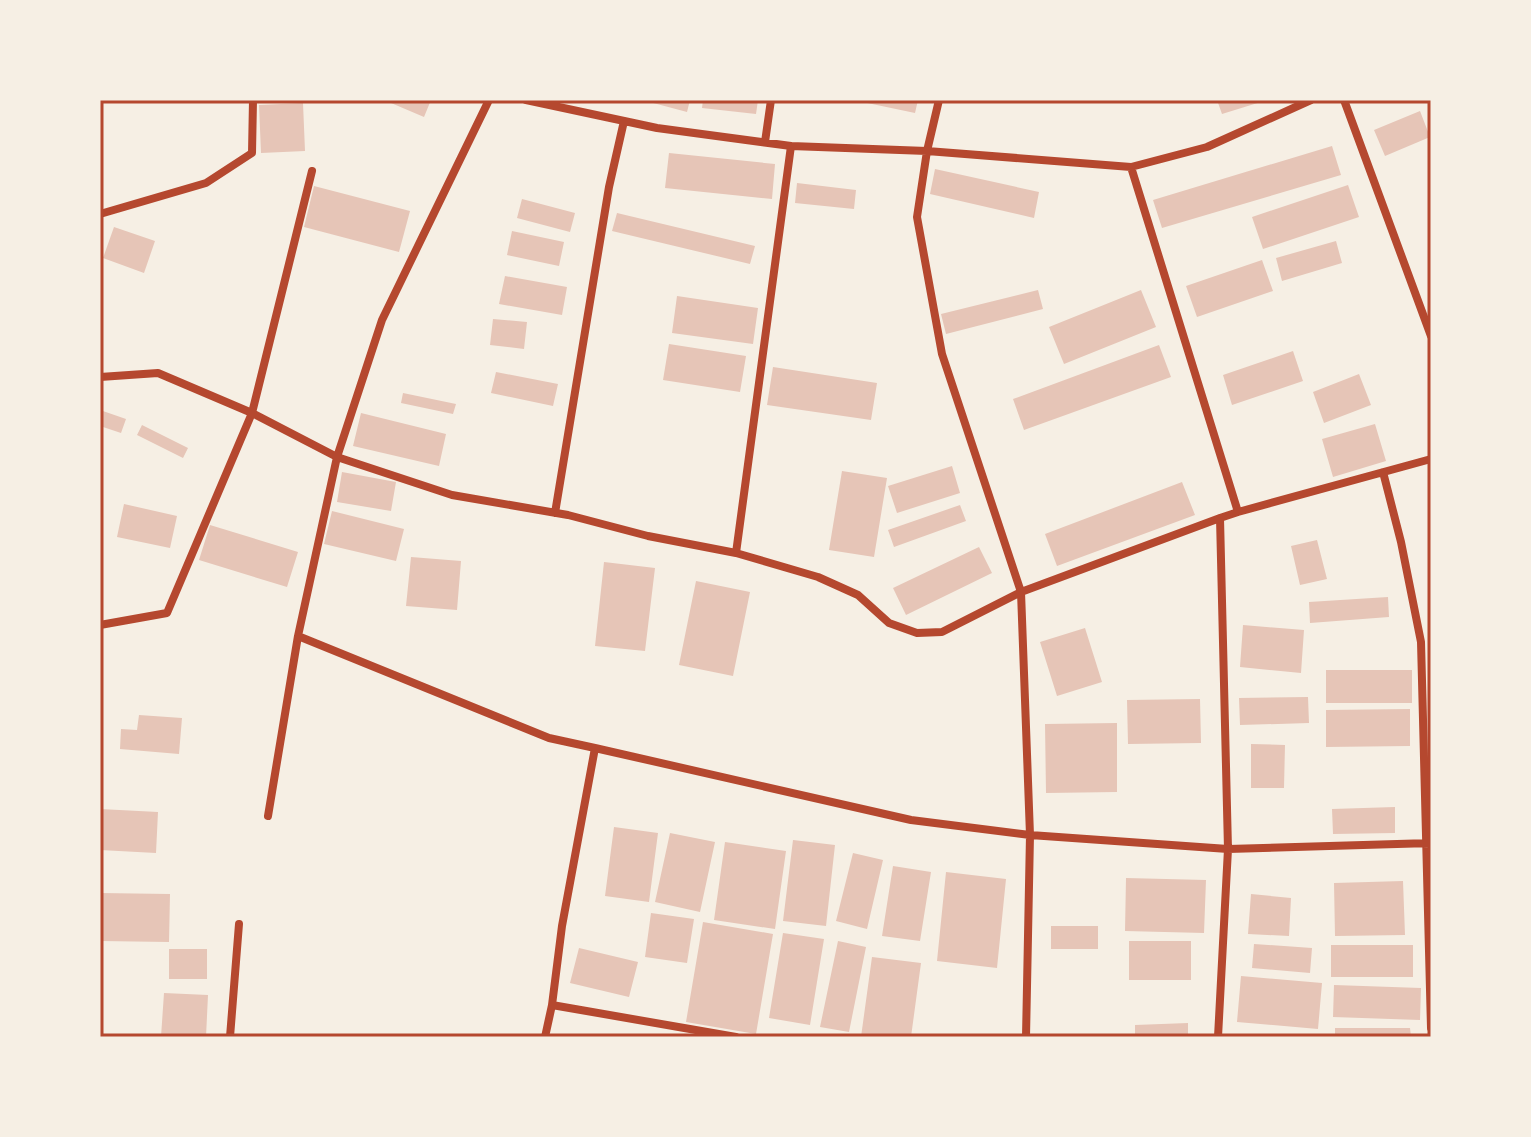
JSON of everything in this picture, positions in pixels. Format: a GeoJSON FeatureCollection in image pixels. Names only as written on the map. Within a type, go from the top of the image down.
{"type":"FeatureCollection","features":[{"type":"Feature","properties":{"kind":"street"},"geometry":{"type":"LineString","coordinates":[[100,214],[206,183],[252,153],[253,100]]}},
{"type":"Feature","properties":{"kind":"street"},"geometry":{"type":"LineString","coordinates":[[268,816],[298,636],[337,457],[382,320],[489,100]]}},
{"type":"Feature","properties":{"kind":"street"},"geometry":{"type":"LineString","coordinates":[[526,100],[657,128],[791,146],[927,151],[1131,167],[1207,147],[1311,100]]}},
{"type":"Feature","properties":{"kind":"street"},"geometry":{"type":"LineString","coordinates":[[765,142],[771,100]]}},
{"type":"Feature","properties":{"kind":"street"},"geometry":{"type":"LineString","coordinates":[[939,100],[917,217],[942,354],[1021,592],[1030,835],[1026,1037]]}},
{"type":"Feature","properties":{"kind":"street"},"geometry":{"type":"LineString","coordinates":[[1344,100],[1431,336]]}},
{"type":"Feature","properties":{"kind":"street"},"geometry":{"type":"LineString","coordinates":[[555,513],[609,187],[624,121]]}},
{"type":"Feature","properties":{"kind":"street"},"geometry":{"type":"LineString","coordinates":[[736,553],[791,146]]}},
{"type":"Feature","properties":{"kind":"street"},"geometry":{"type":"LineString","coordinates":[[1131,167],[1238,512]]}},
{"type":"Feature","properties":{"kind":"street"},"geometry":{"type":"LineString","coordinates":[[100,625],[167,613],[252,413],[312,171]]}},
{"type":"Feature","properties":{"kind":"street"},"geometry":{"type":"LineString","coordinates":[[100,377],[158,373],[252,413],[337,457],[452,495],[555,513],[736,553],[818,577],[858,595],[889,623],[917,633],[942,632],[1021,592],[1220,518],[1431,459]]}},
{"type":"Feature","properties":{"kind":"street"},"geometry":{"type":"LineString","coordinates":[[1383,472],[1421,642],[1431,1028]]}},
{"type":"Feature","properties":{"kind":"street"},"geometry":{"type":"LineString","coordinates":[[1218,1037],[1228,849],[1220,518]]}},
{"type":"Feature","properties":{"kind":"street"},"geometry":{"type":"LineString","coordinates":[[298,636],[549,738],[911,820],[1030,835],[1228,849],[1428,843]]}},
{"type":"Feature","properties":{"kind":"street"},"geometry":{"type":"LineString","coordinates":[[545,1037],[595,748]]}},
{"type":"Feature","properties":{"kind":"street"},"geometry":{"type":"LineString","coordinates":[[230,1037],[239,924]]}},
{"type":"Feature","properties":{"kind":"street"},"geometry":{"type":"LineString","coordinates":[[552,1005],[736,1037]]}},
{"type":"Feature","properties":{"kind":"building"},"geometry":{"type":"Polygon","coordinates":[[[384,100],[431,100],[424,117],[384,100]]]}},
{"type":"Feature","properties":{"kind":"building"},"geometry":{"type":"Polygon","coordinates":[[[642,100],[690,100],[687,112],[642,100]]]}},
{"type":"Feature","properties":{"kind":"building"},"geometry":{"type":"Polygon","coordinates":[[[703,100],[758,100],[756,114],[702,108],[703,100]]]}},
{"type":"Feature","properties":{"kind":"building"},"geometry":{"type":"Polygon","coordinates":[[[853,100],[918,100],[915,113],[853,100]]]}},
{"type":"Feature","properties":{"kind":"building"},"geometry":{"type":"Polygon","coordinates":[[[1217,100],[1264,100],[1264,101],[1222,114],[1217,100]]]}},
{"type":"Feature","properties":{"kind":"building"},"geometry":{"type":"Polygon","coordinates":[[[303,103],[305,151],[261,153],[259,105],[303,103]]]}},
{"type":"Feature","properties":{"kind":"building"},"geometry":{"type":"Polygon","coordinates":[[[1420,111],[1430,137],[1385,156],[1374,130],[1420,111]]]}},
{"type":"Feature","properties":{"kind":"building"},"geometry":{"type":"Polygon","coordinates":[[[1332,146],[1341,175],[1162,228],[1153,200],[1332,146]]]}},
{"type":"Feature","properties":{"kind":"building"},"geometry":{"type":"Polygon","coordinates":[[[669,153],[775,164],[772,199],[665,188],[669,153]]]}},
{"type":"Feature","properties":{"kind":"building"},"geometry":{"type":"Polygon","coordinates":[[[935,169],[1039,192],[1034,218],[930,194],[935,169]]]}},
{"type":"Feature","properties":{"kind":"building"},"geometry":{"type":"Polygon","coordinates":[[[797,183],[856,190],[854,209],[795,203],[797,183]]]}},
{"type":"Feature","properties":{"kind":"building"},"geometry":{"type":"Polygon","coordinates":[[[1348,185],[1359,217],[1263,249],[1252,217],[1348,185]]]}},
{"type":"Feature","properties":{"kind":"building"},"geometry":{"type":"Polygon","coordinates":[[[314,186],[410,211],[399,252],[304,227],[314,186]]]}},
{"type":"Feature","properties":{"kind":"building"},"geometry":{"type":"Polygon","coordinates":[[[522,199],[575,213],[570,232],[517,218],[522,199]]]}},
{"type":"Feature","properties":{"kind":"building"},"geometry":{"type":"Polygon","coordinates":[[[617,213],[755,246],[750,264],[612,231],[617,213]]]}},
{"type":"Feature","properties":{"kind":"building"},"geometry":{"type":"Polygon","coordinates":[[[114,227],[155,241],[144,273],[103,258],[114,227]]]}},
{"type":"Feature","properties":{"kind":"building"},"geometry":{"type":"Polygon","coordinates":[[[512,231],[564,242],[559,266],[507,255],[512,231]]]}},
{"type":"Feature","properties":{"kind":"building"},"geometry":{"type":"Polygon","coordinates":[[[1336,241],[1342,263],[1282,281],[1276,258],[1336,241]]]}},
{"type":"Feature","properties":{"kind":"building"},"geometry":{"type":"Polygon","coordinates":[[[1262,260],[1273,291],[1197,317],[1186,286],[1262,260]]]}},
{"type":"Feature","properties":{"kind":"building"},"geometry":{"type":"Polygon","coordinates":[[[505,276],[567,287],[562,315],[499,304],[505,276]]]}},
{"type":"Feature","properties":{"kind":"building"},"geometry":{"type":"Polygon","coordinates":[[[1038,290],[1043,309],[946,334],[941,314],[1038,290]]]}},
{"type":"Feature","properties":{"kind":"building"},"geometry":{"type":"Polygon","coordinates":[[[1141,290],[1156,327],[1064,364],[1049,327],[1141,290]]]}},
{"type":"Feature","properties":{"kind":"building"},"geometry":{"type":"Polygon","coordinates":[[[677,296],[758,308],[753,344],[672,333],[677,296]]]}},
{"type":"Feature","properties":{"kind":"building"},"geometry":{"type":"Polygon","coordinates":[[[493,319],[527,322],[524,349],[490,345],[493,319]]]}},
{"type":"Feature","properties":{"kind":"building"},"geometry":{"type":"Polygon","coordinates":[[[669,344],[746,356],[740,392],[663,380],[669,344]]]}},
{"type":"Feature","properties":{"kind":"building"},"geometry":{"type":"Polygon","coordinates":[[[1159,345],[1171,377],[1024,430],[1013,399],[1159,345]]]}},
{"type":"Feature","properties":{"kind":"building"},"geometry":{"type":"Polygon","coordinates":[[[1293,351],[1303,381],[1232,405],[1223,375],[1293,351]]]}},
{"type":"Feature","properties":{"kind":"building"},"geometry":{"type":"Polygon","coordinates":[[[773,367],[877,383],[871,420],[767,405],[773,367]]]}},
{"type":"Feature","properties":{"kind":"building"},"geometry":{"type":"Polygon","coordinates":[[[496,372],[558,384],[553,406],[491,393],[496,372]]]}},
{"type":"Feature","properties":{"kind":"building"},"geometry":{"type":"Polygon","coordinates":[[[1359,374],[1371,405],[1324,423],[1313,392],[1359,374]]]}},
{"type":"Feature","properties":{"kind":"building"},"geometry":{"type":"Polygon","coordinates":[[[403,393],[456,404],[453,414],[401,403],[403,393]]]}},
{"type":"Feature","properties":{"kind":"building"},"geometry":{"type":"Polygon","coordinates":[[[100,410],[126,419],[121,433],[100,426],[100,410]]]}},
{"type":"Feature","properties":{"kind":"building"},"geometry":{"type":"Polygon","coordinates":[[[361,413],[446,434],[439,466],[353,446],[361,413]]]}},
{"type":"Feature","properties":{"kind":"building"},"geometry":{"type":"Polygon","coordinates":[[[1375,424],[1386,461],[1333,477],[1322,439],[1375,424]]]}},
{"type":"Feature","properties":{"kind":"building"},"geometry":{"type":"Polygon","coordinates":[[[142,425],[188,448],[183,458],[137,435],[142,425]]]}},
{"type":"Feature","properties":{"kind":"building"},"geometry":{"type":"Polygon","coordinates":[[[952,466],[960,493],[897,513],[888,486],[952,466]]]}},
{"type":"Feature","properties":{"kind":"building"},"geometry":{"type":"Polygon","coordinates":[[[842,471],[887,478],[874,557],[829,550],[842,471]]]}},
{"type":"Feature","properties":{"kind":"building"},"geometry":{"type":"Polygon","coordinates":[[[342,472],[396,482],[391,511],[337,502],[342,472]]]}},
{"type":"Feature","properties":{"kind":"building"},"geometry":{"type":"Polygon","coordinates":[[[1182,482],[1195,515],[1057,566],[1045,534],[1182,482]]]}},
{"type":"Feature","properties":{"kind":"building"},"geometry":{"type":"Polygon","coordinates":[[[124,504],[177,516],[170,548],[117,537],[124,504]]]}},
{"type":"Feature","properties":{"kind":"building"},"geometry":{"type":"Polygon","coordinates":[[[960,505],[966,521],[894,547],[888,530],[960,505]]]}},
{"type":"Feature","properties":{"kind":"building"},"geometry":{"type":"Polygon","coordinates":[[[332,511],[404,529],[396,561],[324,544],[332,511]]]}},
{"type":"Feature","properties":{"kind":"building"},"geometry":{"type":"Polygon","coordinates":[[[210,525],[298,552],[287,587],[199,560],[210,525]]]}},
{"type":"Feature","properties":{"kind":"building"},"geometry":{"type":"Polygon","coordinates":[[[1317,540],[1327,579],[1300,585],[1291,546],[1317,540]]]}},
{"type":"Feature","properties":{"kind":"building"},"geometry":{"type":"Polygon","coordinates":[[[979,547],[992,573],[906,615],[893,588],[979,547]]]}},
{"type":"Feature","properties":{"kind":"building"},"geometry":{"type":"Polygon","coordinates":[[[411,557],[461,561],[457,610],[406,606],[411,557]]]}},
{"type":"Feature","properties":{"kind":"building"},"geometry":{"type":"Polygon","coordinates":[[[604,562],[655,568],[645,651],[595,646],[604,562]]]}},
{"type":"Feature","properties":{"kind":"building"},"geometry":{"type":"Polygon","coordinates":[[[696,581],[750,592],[733,676],[679,665],[696,581]]]}},
{"type":"Feature","properties":{"kind":"building"},"geometry":{"type":"Polygon","coordinates":[[[1388,597],[1389,617],[1310,623],[1309,602],[1388,597]]]}},
{"type":"Feature","properties":{"kind":"building"},"geometry":{"type":"Polygon","coordinates":[[[1243,625],[1304,630],[1301,673],[1240,667],[1243,625]]]}},
{"type":"Feature","properties":{"kind":"building"},"geometry":{"type":"Polygon","coordinates":[[[1085,628],[1102,682],[1057,696],[1040,642],[1085,628]]]}},
{"type":"Feature","properties":{"kind":"building"},"geometry":{"type":"Polygon","coordinates":[[[1326,670],[1412,670],[1412,703],[1326,703],[1326,670]]]}},
{"type":"Feature","properties":{"kind":"building"},"geometry":{"type":"Polygon","coordinates":[[[1308,697],[1309,723],[1240,725],[1239,698],[1308,697]]]}},
{"type":"Feature","properties":{"kind":"building"},"geometry":{"type":"Polygon","coordinates":[[[1200,699],[1201,743],[1128,744],[1127,700],[1200,699]]]}},
{"type":"Feature","properties":{"kind":"building"},"geometry":{"type":"Polygon","coordinates":[[[1410,709],[1410,746],[1326,747],[1326,710],[1410,709]]]}},
{"type":"Feature","properties":{"kind":"building"},"geometry":{"type":"Polygon","coordinates":[[[139,715],[182,718],[179,754],[120,749],[121,729],[137,730],[139,715]]]}},
{"type":"Feature","properties":{"kind":"building"},"geometry":{"type":"Polygon","coordinates":[[[1117,723],[1117,792],[1046,793],[1045,724],[1117,723]]]}},
{"type":"Feature","properties":{"kind":"building"},"geometry":{"type":"Polygon","coordinates":[[[1251,744],[1285,745],[1284,788],[1251,788],[1251,744]]]}},
{"type":"Feature","properties":{"kind":"building"},"geometry":{"type":"Polygon","coordinates":[[[1395,807],[1395,833],[1333,834],[1332,809],[1395,807]]]}},
{"type":"Feature","properties":{"kind":"building"},"geometry":{"type":"Polygon","coordinates":[[[100,809],[158,812],[156,853],[100,850],[100,809]]]}},
{"type":"Feature","properties":{"kind":"building"},"geometry":{"type":"Polygon","coordinates":[[[614,827],[658,833],[649,902],[605,896],[614,827]]]}},
{"type":"Feature","properties":{"kind":"building"},"geometry":{"type":"Polygon","coordinates":[[[670,833],[715,842],[700,912],[655,902],[670,833]]]}},
{"type":"Feature","properties":{"kind":"building"},"geometry":{"type":"Polygon","coordinates":[[[793,840],[835,845],[826,926],[783,921],[793,840]]]}},
{"type":"Feature","properties":{"kind":"building"},"geometry":{"type":"Polygon","coordinates":[[[725,842],[786,851],[775,929],[714,920],[725,842]]]}},
{"type":"Feature","properties":{"kind":"building"},"geometry":{"type":"Polygon","coordinates":[[[853,853],[883,860],[867,929],[836,921],[853,853]]]}},
{"type":"Feature","properties":{"kind":"building"},"geometry":{"type":"Polygon","coordinates":[[[893,866],[931,872],[920,941],[882,936],[893,866]]]}},
{"type":"Feature","properties":{"kind":"building"},"geometry":{"type":"Polygon","coordinates":[[[946,872],[1006,879],[997,968],[937,961],[946,872]]]}},
{"type":"Feature","properties":{"kind":"building"},"geometry":{"type":"Polygon","coordinates":[[[1126,878],[1206,880],[1204,933],[1125,931],[1126,878]]]}},
{"type":"Feature","properties":{"kind":"building"},"geometry":{"type":"Polygon","coordinates":[[[1403,881],[1405,935],[1335,936],[1334,883],[1403,881]]]}},
{"type":"Feature","properties":{"kind":"building"},"geometry":{"type":"Polygon","coordinates":[[[100,893],[170,894],[169,942],[100,941],[100,893]]]}},
{"type":"Feature","properties":{"kind":"building"},"geometry":{"type":"Polygon","coordinates":[[[1251,894],[1291,898],[1289,936],[1248,934],[1251,894]]]}},
{"type":"Feature","properties":{"kind":"building"},"geometry":{"type":"Polygon","coordinates":[[[651,913],[694,919],[687,963],[645,957],[651,913]]]}},
{"type":"Feature","properties":{"kind":"building"},"geometry":{"type":"Polygon","coordinates":[[[703,922],[773,934],[756,1034],[686,1022],[703,922]]]}},
{"type":"Feature","properties":{"kind":"building"},"geometry":{"type":"Polygon","coordinates":[[[1051,926],[1098,926],[1098,949],[1051,949],[1051,926]]]}},
{"type":"Feature","properties":{"kind":"building"},"geometry":{"type":"Polygon","coordinates":[[[783,933],[824,939],[810,1025],[769,1018],[783,933]]]}},
{"type":"Feature","properties":{"kind":"building"},"geometry":{"type":"Polygon","coordinates":[[[838,941],[866,947],[849,1032],[820,1027],[838,941]]]}},
{"type":"Feature","properties":{"kind":"building"},"geometry":{"type":"Polygon","coordinates":[[[1129,941],[1191,941],[1191,980],[1129,980],[1129,941]]]}},
{"type":"Feature","properties":{"kind":"building"},"geometry":{"type":"Polygon","coordinates":[[[1254,944],[1312,948],[1310,973],[1252,968],[1254,944]]]}},
{"type":"Feature","properties":{"kind":"building"},"geometry":{"type":"Polygon","coordinates":[[[1331,945],[1413,945],[1413,977],[1331,977],[1331,945]]]}},
{"type":"Feature","properties":{"kind":"building"},"geometry":{"type":"Polygon","coordinates":[[[579,948],[638,962],[629,997],[570,983],[579,948]]]}},
{"type":"Feature","properties":{"kind":"building"},"geometry":{"type":"Polygon","coordinates":[[[169,949],[207,949],[207,979],[169,979],[169,949]]]}},
{"type":"Feature","properties":{"kind":"building"},"geometry":{"type":"Polygon","coordinates":[[[872,957],[921,963],[911,1037],[861,1037],[872,957]]]}},
{"type":"Feature","properties":{"kind":"building"},"geometry":{"type":"Polygon","coordinates":[[[1241,976],[1322,983],[1318,1029],[1237,1022],[1241,976]]]}},
{"type":"Feature","properties":{"kind":"building"},"geometry":{"type":"Polygon","coordinates":[[[1334,985],[1421,988],[1420,1020],[1333,1017],[1334,985]]]}},
{"type":"Feature","properties":{"kind":"building"},"geometry":{"type":"Polygon","coordinates":[[[164,993],[208,995],[206,1037],[161,1037],[164,993]]]}},
{"type":"Feature","properties":{"kind":"building"},"geometry":{"type":"Polygon","coordinates":[[[1188,1023],[1188,1037],[1135,1037],[1135,1025],[1188,1023]]]}},
{"type":"Feature","properties":{"kind":"building"},"geometry":{"type":"Polygon","coordinates":[[[1335,1028],[1410,1028],[1411,1037],[1335,1037],[1335,1028]]]}}]}
